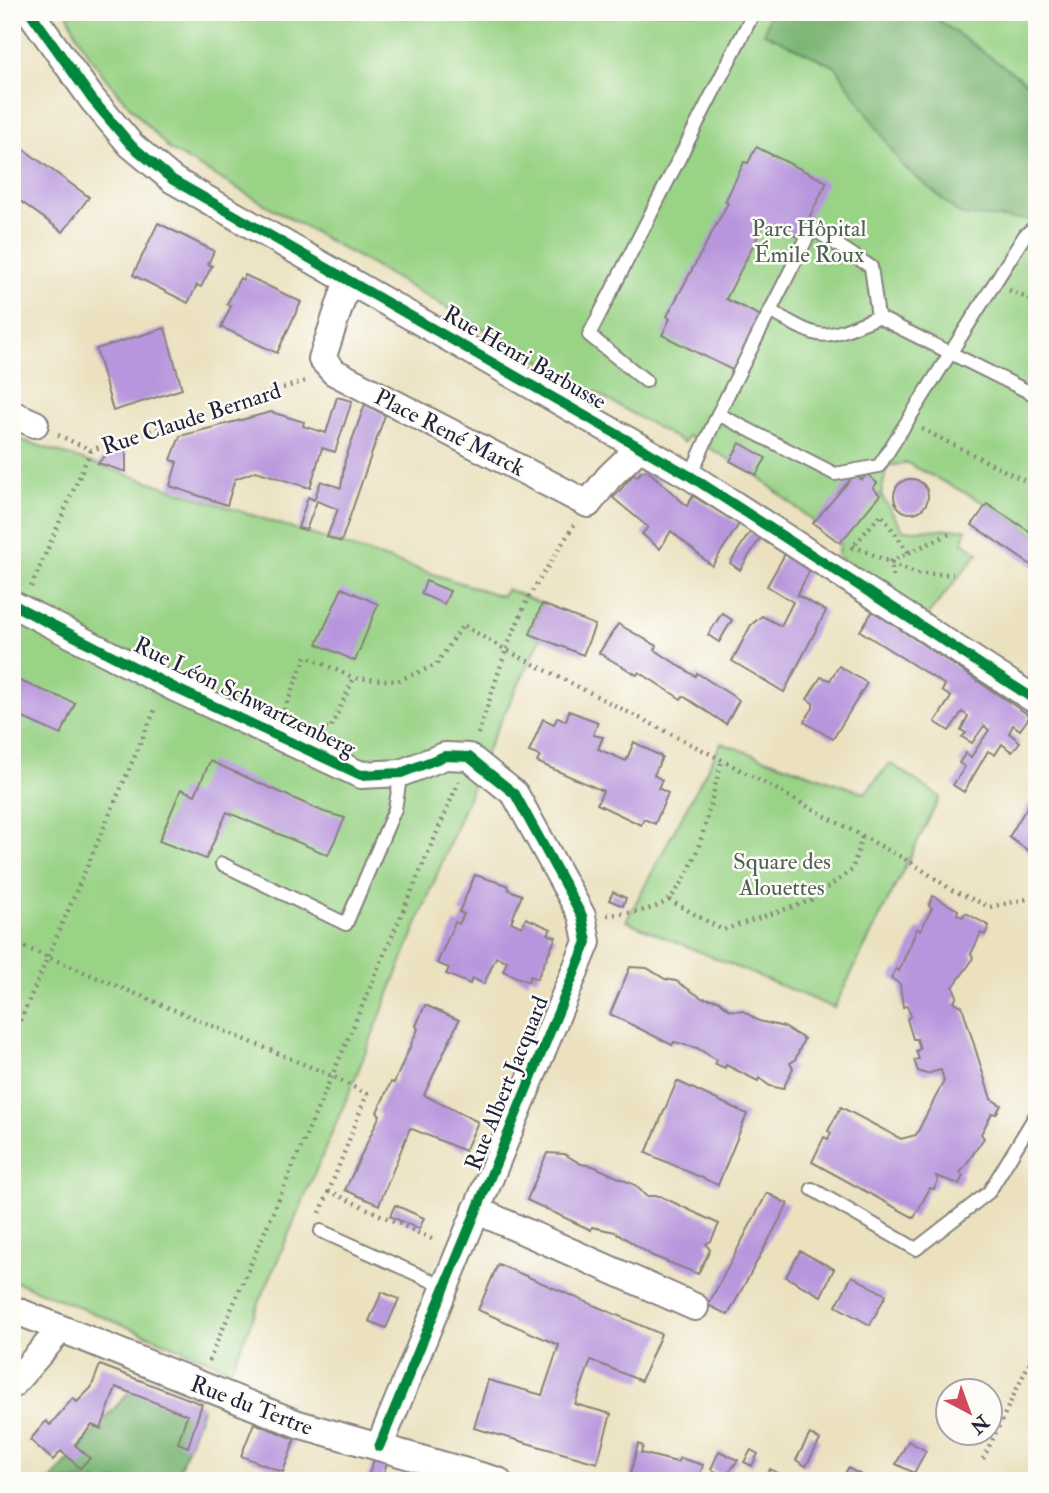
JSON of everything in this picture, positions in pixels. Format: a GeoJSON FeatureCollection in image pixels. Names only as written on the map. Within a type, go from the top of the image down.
{"type":"FeatureCollection","features":[{"type":"Feature","properties":{"kind":"street","name":"Rue Henri Barbusse"},"geometry":{"type":"LineString","coordinates":[[30,12],[92,99],[131,145],[173,180],[691,476],[1037,701]]}},
{"type":"Feature","properties":{"kind":"street"},"geometry":{"type":"LineString","coordinates":[[334,372],[321,359],[348,280]]}},
{"type":"Feature","properties":{"kind":"street","name":"Place René Marck"},"geometry":{"type":"LineString","coordinates":[[334,372],[588,504]]}},
{"type":"Feature","properties":{"kind":"street"},"geometry":{"type":"LineString","coordinates":[[588,504],[608,477],[640,447]]}},
{"type":"Feature","properties":{"kind":"street","name":"Rue Léon Schwartzenberg"},"geometry":{"type":"LineString","coordinates":[[17,606],[167,684],[361,775],[401,773],[445,756],[470,757]]}},
{"type":"Feature","properties":{"kind":"street","name":"Rue Albert Jacquard"},"geometry":{"type":"LineString","coordinates":[[379,1447],[587,942],[582,916],[515,794],[470,757]]}},
{"type":"Feature","properties":{"kind":"street"},"geometry":{"type":"LineString","coordinates":[[476,1210],[695,1307]]}},
{"type":"Feature","properties":{"kind":"street","name":"Rue du Tertre"},"geometry":{"type":"LineString","coordinates":[[12,1309],[298,1424],[498,1481]]}},
{"type":"Feature","properties":{"kind":"street"},"geometry":{"type":"LineString","coordinates":[[12,1385],[60,1330]]}},
{"type":"Feature","properties":{"kind":"lane"},"geometry":{"type":"LineString","coordinates":[[646,381],[589,335],[750,13]]}},
{"type":"Feature","properties":{"kind":"lane"},"geometry":{"type":"LineString","coordinates":[[718,414],[835,474],[879,466],[994,283],[1025,236],[1037,225]]}},
{"type":"Feature","properties":{"kind":"lane"},"geometry":{"type":"LineString","coordinates":[[691,476],[718,414],[812,228],[871,267],[878,317]]}},
{"type":"Feature","properties":{"kind":"lane"},"geometry":{"type":"LineString","coordinates":[[770,311],[810,334],[828,338],[878,317],[1037,396]]}},
{"type":"Feature","properties":{"kind":"lane"},"geometry":{"type":"LineString","coordinates":[[222,864],[346,924],[396,809],[401,773]]}},
{"type":"Feature","properties":{"kind":"lane"},"geometry":{"type":"LineString","coordinates":[[812,1189],[916,1249],[989,1192],[1037,1113]]}},
{"type":"Feature","properties":{"kind":"lane"},"geometry":{"type":"LineString","coordinates":[[321,1231],[445,1287]]}},
{"type":"Feature","properties":{"kind":"path"},"geometry":{"type":"LineString","coordinates":[[994,283],[1037,303]]}},
{"type":"Feature","properties":{"kind":"path"},"geometry":{"type":"LineString","coordinates":[[907,422],[1037,487]]}},
{"type":"Feature","properties":{"kind":"path"},"geometry":{"type":"LineString","coordinates":[[17,606],[92,450]]}},
{"type":"Feature","properties":{"kind":"path"},"geometry":{"type":"LineString","coordinates":[[199,1385],[470,757],[506,650],[528,598],[588,504]]}},
{"type":"Feature","properties":{"kind":"path"},"geometry":{"type":"LineString","coordinates":[[833,569],[881,514],[909,553]]}},
{"type":"Feature","properties":{"kind":"path"},"geometry":{"type":"LineString","coordinates":[[891,561],[949,534]]}},
{"type":"Feature","properties":{"kind":"path"},"geometry":{"type":"LineString","coordinates":[[853,546],[917,574],[953,573]]}},
{"type":"Feature","properties":{"kind":"path"},"geometry":{"type":"LineString","coordinates":[[891,561],[892,575],[898,583]]}},
{"type":"Feature","properties":{"kind":"path"},"geometry":{"type":"LineString","coordinates":[[295,715],[284,710],[306,656],[354,678],[397,681],[436,665],[463,625],[506,650],[722,760],[912,863],[952,890],[990,907],[1037,897]]}},
{"type":"Feature","properties":{"kind":"path"},"geometry":{"type":"LineString","coordinates":[[319,725],[330,729],[354,678]]}},
{"type":"Feature","properties":{"kind":"path"},"geometry":{"type":"LineString","coordinates":[[12,1041],[167,684]]}},
{"type":"Feature","properties":{"kind":"path"},"geometry":{"type":"LineString","coordinates":[[582,916],[634,912],[669,900],[691,868],[722,760]]}},
{"type":"Feature","properties":{"kind":"path"},"geometry":{"type":"LineString","coordinates":[[669,900],[723,930],[810,901],[852,870],[862,836]]}},
{"type":"Feature","properties":{"kind":"path"},"geometry":{"type":"LineString","coordinates":[[12,942],[332,1076],[367,1094],[330,1191],[459,1252]]}},
{"type":"Feature","properties":{"kind":"path"},"geometry":{"type":"LineString","coordinates":[[983,1459],[1037,1347]]}},
{"type":"Feature","properties":{"kind":"green space","name":"Parc Hôpital Émile Roux"},"geometry":{"type":"Polygon","coordinates":[[[67,12],[1037,12],[1037,536],[987,504],[907,463],[887,466],[881,495],[903,530],[966,529],[963,542],[978,553],[924,620],[837,555],[840,543],[756,475],[688,436],[684,443],[170,150],[98,68],[75,31],[67,12]]]}},
{"type":"Feature","properties":{"kind":"green space"},"geometry":{"type":"Polygon","coordinates":[[[770,12],[927,12],[1037,90],[1037,215],[1029,220],[961,215],[902,165],[836,67],[764,33],[770,12]]]}},
{"type":"Feature","properties":{"kind":"green space"},"geometry":{"type":"Polygon","coordinates":[[[12,437],[501,596],[507,589],[542,604],[530,633],[541,638],[490,743],[352,1086],[231,1369],[12,1280],[12,437]]]}},
{"type":"Feature","properties":{"kind":"green space","name":"Square des Alouettes"},"geometry":{"type":"Polygon","coordinates":[[[721,743],[865,793],[890,763],[940,797],[834,1008],[626,921],[721,743]]]}},
{"type":"Feature","properties":{"kind":"green space"},"geometry":{"type":"Polygon","coordinates":[[[136,1384],[202,1409],[175,1481],[50,1481],[136,1384]]]}},
{"type":"Feature","properties":{"kind":"building"},"geometry":{"type":"Polygon","coordinates":[[[12,141],[89,197],[63,232],[12,195],[12,141]]]}},
{"type":"Feature","properties":{"kind":"building"},"geometry":{"type":"Polygon","coordinates":[[[756,147],[827,182],[799,238],[765,222],[726,299],[761,316],[734,371],[662,335],[670,319],[667,316],[728,203],[725,202],[744,162],[748,163],[756,147]]]}},
{"type":"Feature","properties":{"kind":"building"},"geometry":{"type":"Polygon","coordinates":[[[158,223],[214,251],[208,264],[212,266],[201,287],[197,285],[188,303],[133,275],[158,223]]]}},
{"type":"Feature","properties":{"kind":"building"},"geometry":{"type":"Polygon","coordinates":[[[245,275],[301,302],[277,353],[221,327],[231,306],[227,304],[240,278],[243,280],[245,275]]]}},
{"type":"Feature","properties":{"kind":"building"},"geometry":{"type":"Polygon","coordinates":[[[165,328],[182,389],[113,411],[96,349],[165,328]]]}},
{"type":"Feature","properties":{"kind":"building"},"geometry":{"type":"Polygon","coordinates":[[[337,397],[352,401],[335,452],[322,448],[310,488],[256,471],[235,479],[227,505],[170,486],[177,462],[171,460],[180,436],[271,412],[304,422],[303,426],[326,433],[337,397]]]}},
{"type":"Feature","properties":{"kind":"building"},"geometry":{"type":"Polygon","coordinates":[[[365,404],[385,415],[341,542],[327,537],[338,509],[317,501],[306,530],[298,528],[308,497],[314,500],[321,481],[341,488],[345,460],[365,404]]]}},
{"type":"Feature","properties":{"kind":"building"},"geometry":{"type":"Polygon","coordinates":[[[740,443],[766,458],[756,475],[730,461],[740,443]]]}},
{"type":"Feature","properties":{"kind":"building"},"geometry":{"type":"Polygon","coordinates":[[[126,450],[126,472],[98,463],[106,455],[126,450]]]}},
{"type":"Feature","properties":{"kind":"building"},"geometry":{"type":"Polygon","coordinates":[[[642,471],[648,471],[687,506],[693,496],[739,524],[712,566],[671,531],[660,549],[642,534],[648,527],[613,498],[634,474],[637,477],[642,471]]]}},
{"type":"Feature","properties":{"kind":"building"},"geometry":{"type":"Polygon","coordinates":[[[855,474],[862,480],[867,474],[877,483],[873,488],[880,495],[840,543],[813,523],[855,474]]]}},
{"type":"Feature","properties":{"kind":"building"},"geometry":{"type":"Polygon","coordinates":[[[911,479],[923,484],[928,496],[923,508],[911,513],[899,508],[894,496],[899,484],[911,479]]]}},
{"type":"Feature","properties":{"kind":"building"},"geometry":{"type":"Polygon","coordinates":[[[987,504],[1037,536],[1037,569],[972,525],[987,504]]]}},
{"type":"Feature","properties":{"kind":"building"},"geometry":{"type":"Polygon","coordinates":[[[750,532],[760,538],[740,570],[730,563],[750,532]]]}},
{"type":"Feature","properties":{"kind":"building"},"geometry":{"type":"Polygon","coordinates":[[[785,554],[810,570],[797,595],[826,611],[784,692],[732,661],[751,625],[762,616],[781,626],[793,602],[767,586],[785,554]]]}},
{"type":"Feature","properties":{"kind":"building"},"geometry":{"type":"Polygon","coordinates":[[[426,581],[450,591],[444,604],[421,594],[426,581]]]}},
{"type":"Feature","properties":{"kind":"building"},"geometry":{"type":"Polygon","coordinates":[[[342,588],[378,604],[355,661],[317,644],[342,588]]]}},
{"type":"Feature","properties":{"kind":"building"},"geometry":{"type":"Polygon","coordinates":[[[542,604],[595,625],[583,655],[530,634],[542,604]]]}},
{"type":"Feature","properties":{"kind":"building"},"geometry":{"type":"Polygon","coordinates":[[[873,611],[1030,716],[1020,730],[1013,725],[1009,733],[1020,742],[1012,752],[1002,744],[995,755],[988,751],[964,792],[953,785],[965,767],[959,763],[966,753],[971,757],[989,730],[984,726],[972,743],[962,737],[966,733],[961,730],[968,716],[962,712],[949,731],[935,722],[951,697],[942,691],[945,685],[860,631],[873,611]]]}},
{"type":"Feature","properties":{"kind":"building"},"geometry":{"type":"Polygon","coordinates":[[[722,613],[732,620],[719,642],[708,635],[722,613]]]}},
{"type":"Feature","properties":{"kind":"building"},"geometry":{"type":"Polygon","coordinates":[[[618,624],[657,646],[655,650],[695,676],[697,673],[739,700],[726,724],[683,696],[681,699],[639,672],[637,675],[599,653],[618,624]]]}},
{"type":"Feature","properties":{"kind":"building"},"geometry":{"type":"Polygon","coordinates":[[[839,666],[867,683],[833,739],[804,722],[813,708],[813,703],[807,699],[821,677],[830,680],[839,666]]]}},
{"type":"Feature","properties":{"kind":"building"},"geometry":{"type":"Polygon","coordinates":[[[12,678],[75,703],[61,735],[12,713],[12,678]]]}},
{"type":"Feature","properties":{"kind":"building"},"geometry":{"type":"Polygon","coordinates":[[[569,711],[598,722],[593,735],[603,737],[598,749],[626,761],[634,742],[662,757],[654,775],[662,780],[658,788],[668,793],[655,824],[644,819],[641,825],[597,804],[603,791],[537,762],[540,756],[529,752],[543,719],[554,724],[558,717],[566,721],[569,711]]]}},
{"type":"Feature","properties":{"kind":"building"},"geometry":{"type":"Polygon","coordinates":[[[210,761],[324,812],[345,818],[328,855],[227,812],[206,859],[159,841],[181,789],[195,795],[210,761]]]}},
{"type":"Feature","properties":{"kind":"building"},"geometry":{"type":"Polygon","coordinates":[[[1030,802],[1037,806],[1037,857],[1009,837],[1030,802]]]}},
{"type":"Feature","properties":{"kind":"building"},"geometry":{"type":"Polygon","coordinates":[[[475,875],[507,885],[509,890],[522,895],[511,922],[522,927],[526,918],[551,929],[548,934],[556,937],[537,979],[530,976],[528,982],[503,971],[507,961],[496,957],[484,984],[472,978],[470,984],[446,974],[449,968],[437,963],[455,922],[459,924],[464,914],[459,912],[475,875]]]}},
{"type":"Feature","properties":{"kind":"building"},"geometry":{"type":"Polygon","coordinates":[[[613,892],[626,898],[623,906],[609,900],[613,892]]]}},
{"type":"Feature","properties":{"kind":"building"},"geometry":{"type":"Polygon","coordinates":[[[933,896],[958,910],[957,914],[962,917],[966,913],[989,926],[985,935],[981,933],[971,954],[971,962],[953,987],[957,996],[954,1002],[962,1006],[991,1099],[1001,1105],[996,1114],[992,1113],[981,1134],[984,1138],[960,1173],[963,1176],[959,1184],[936,1176],[938,1181],[934,1189],[930,1188],[914,1218],[812,1162],[824,1137],[828,1139],[831,1133],[828,1131],[841,1107],[901,1139],[916,1135],[944,1081],[941,1070],[926,1074],[918,1071],[914,1060],[919,1059],[916,1051],[920,1049],[917,1039],[913,1039],[907,1019],[911,1016],[907,1006],[903,1007],[900,984],[891,978],[896,969],[899,971],[917,929],[921,930],[932,908],[929,906],[933,896]]]}},
{"type":"Feature","properties":{"kind":"building"},"geometry":{"type":"Polygon","coordinates":[[[630,967],[647,968],[665,979],[676,981],[702,998],[718,1000],[730,1010],[743,1011],[759,1021],[784,1027],[804,1039],[795,1060],[790,1063],[793,1068],[783,1089],[770,1086],[759,1078],[758,1081],[726,1065],[725,1068],[715,1064],[717,1060],[697,1048],[674,1042],[672,1045],[610,1014],[630,967]]]}},
{"type":"Feature","properties":{"kind":"building"},"geometry":{"type":"Polygon","coordinates":[[[425,1005],[459,1020],[424,1095],[478,1122],[465,1151],[410,1128],[379,1205],[345,1190],[380,1115],[377,1112],[391,1082],[394,1083],[418,1029],[416,1026],[425,1005]]]}},
{"type":"Feature","properties":{"kind":"building"},"geometry":{"type":"Polygon","coordinates":[[[677,1081],[747,1114],[718,1185],[646,1153],[677,1081]]]}},
{"type":"Feature","properties":{"kind":"building"},"geometry":{"type":"Polygon","coordinates":[[[547,1153],[564,1154],[581,1164],[593,1166],[635,1185],[646,1196],[660,1196],[719,1224],[711,1241],[706,1244],[710,1250],[698,1274],[653,1256],[615,1232],[592,1227],[591,1230],[527,1200],[547,1153]]]}},
{"type":"Feature","properties":{"kind":"building"},"geometry":{"type":"Polygon","coordinates":[[[767,1193],[788,1204],[728,1315],[708,1305],[767,1193]]]}},
{"type":"Feature","properties":{"kind":"building"},"geometry":{"type":"Polygon","coordinates":[[[395,1205],[424,1218],[419,1229],[390,1216],[395,1205]]]}},
{"type":"Feature","properties":{"kind":"building"},"geometry":{"type":"Polygon","coordinates":[[[800,1251],[834,1269],[821,1296],[786,1277],[800,1251]]]}},
{"type":"Feature","properties":{"kind":"building"},"geometry":{"type":"Polygon","coordinates":[[[498,1264],[661,1334],[641,1381],[591,1360],[575,1404],[611,1414],[597,1463],[474,1428],[488,1380],[542,1395],[559,1345],[478,1310],[498,1264]]]}},
{"type":"Feature","properties":{"kind":"building"},"geometry":{"type":"Polygon","coordinates":[[[852,1276],[886,1295],[870,1325],[836,1306],[852,1276]]]}},
{"type":"Feature","properties":{"kind":"building"},"geometry":{"type":"Polygon","coordinates":[[[382,1292],[399,1299],[386,1328],[369,1321],[382,1292]]]}},
{"type":"Feature","properties":{"kind":"building"},"geometry":{"type":"Polygon","coordinates":[[[100,1365],[202,1404],[188,1447],[178,1443],[187,1415],[116,1387],[101,1429],[92,1425],[75,1445],[90,1458],[80,1468],[61,1451],[53,1460],[30,1440],[46,1421],[50,1425],[73,1398],[77,1402],[91,1388],[100,1365]]]}},
{"type":"Feature","properties":{"kind":"building"},"geometry":{"type":"Polygon","coordinates":[[[254,1423],[295,1439],[283,1472],[241,1456],[254,1423]]]}},
{"type":"Feature","properties":{"kind":"building"},"geometry":{"type":"Polygon","coordinates":[[[810,1434],[820,1440],[806,1466],[796,1460],[810,1434]]]}},
{"type":"Feature","properties":{"kind":"building"},"geometry":{"type":"Polygon","coordinates":[[[908,1441],[926,1451],[914,1473],[896,1464],[908,1441]]]}},
{"type":"Feature","properties":{"kind":"building"},"geometry":{"type":"Polygon","coordinates":[[[638,1444],[643,1446],[641,1453],[677,1462],[680,1458],[703,1465],[698,1481],[629,1479],[638,1444]]]}},
{"type":"Feature","properties":{"kind":"building"},"geometry":{"type":"Polygon","coordinates":[[[751,1450],[758,1454],[752,1466],[744,1462],[751,1450]]]}},
{"type":"Feature","properties":{"kind":"building"},"geometry":{"type":"Polygon","coordinates":[[[719,1451],[738,1460],[725,1477],[711,1469],[719,1451]]]}},
{"type":"Feature","properties":{"kind":"building"},"geometry":{"type":"Polygon","coordinates":[[[374,1460],[387,1463],[381,1481],[366,1481],[374,1460]]]}},
{"type":"Feature","properties":{"kind":"building"},"geometry":{"type":"Polygon","coordinates":[[[848,1468],[872,1481],[841,1481],[848,1468]]]}},
{"type":"Feature","properties":{"kind":"building"},"geometry":{"type":"Polygon","coordinates":[[[408,1469],[449,1480],[449,1481],[405,1481],[408,1469]]]}},
{"type":"Feature","properties":{"kind":"building"},"geometry":{"type":"Polygon","coordinates":[[[770,1469],[793,1481],[764,1481],[770,1469]]]}},
{"type":"Feature","properties":{"kind":"cycle path"},"geometry":{"type":"LineString","coordinates":[[30,12],[92,99],[131,145],[173,180],[690,476],[1037,701]]}},
{"type":"Feature","properties":{"kind":"cycle path"},"geometry":{"type":"LineString","coordinates":[[12,604],[175,688],[361,775],[401,773],[445,756],[469,757],[515,794],[582,916],[587,942],[379,1447]]}}]}
